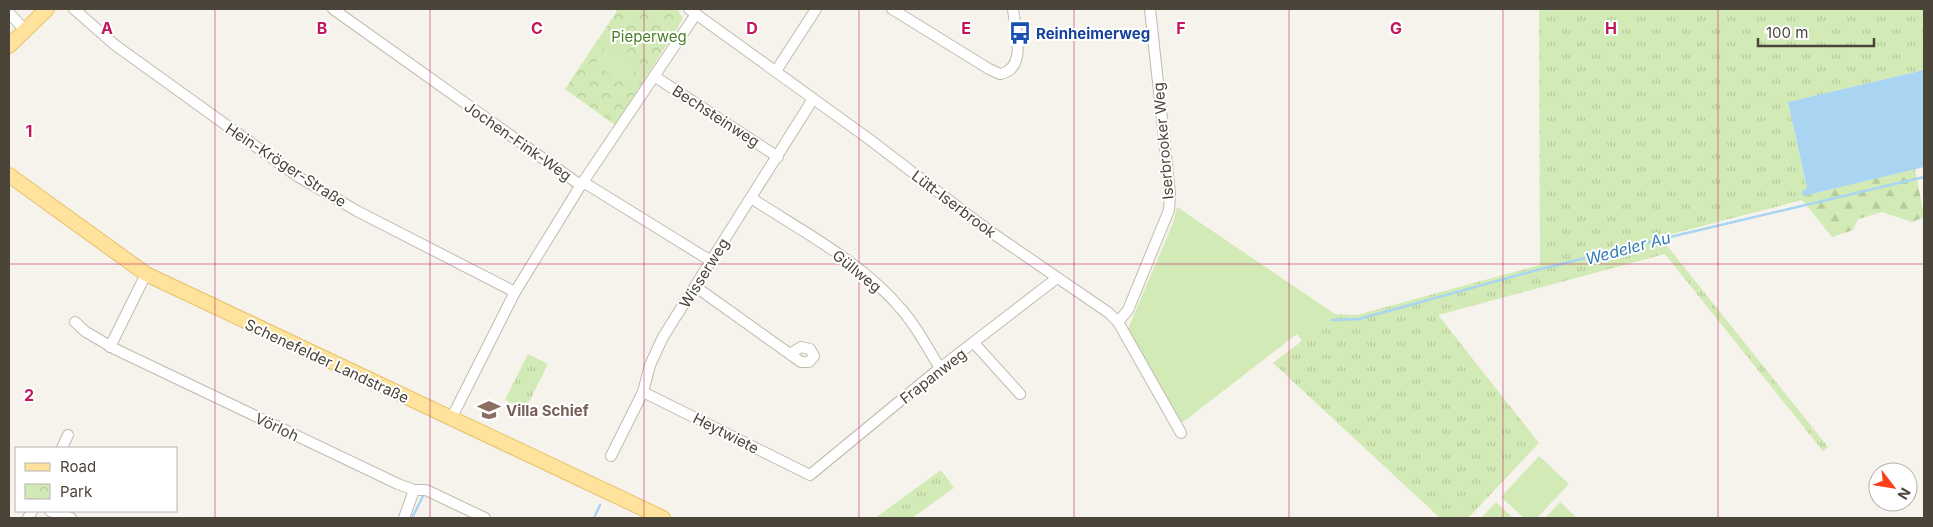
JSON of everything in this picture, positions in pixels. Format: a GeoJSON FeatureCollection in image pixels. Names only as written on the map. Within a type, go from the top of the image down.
{"type":"FeatureCollection","features":[{"type":"Feature","properties":{"kind":"main road"},"geometry":{"type":"LineString","coordinates":[[9,46],[47,9]]}},
{"type":"Feature","properties":{"kind":"main road","name":"Schenefelder Landstraße"},"geometry":{"type":"LineString","coordinates":[[9,174],[146,274],[663,518]]}},
{"type":"Feature","properties":{"kind":"street","name":"Hein-Kröger-Straße"},"geometry":{"type":"LineString","coordinates":[[74,9],[115,46],[297,176],[357,211],[515,292]]}},
{"type":"Feature","properties":{"kind":"street","name":"Jochen-Fink-Weg"},"geometry":{"type":"LineString","coordinates":[[333,9],[576,182],[588,185],[711,261]]}},
{"type":"Feature","properties":{"kind":"street"},"geometry":{"type":"LineString","coordinates":[[776,71],[816,9]]}},
{"type":"Feature","properties":{"kind":"street"},"geometry":{"type":"LineString","coordinates":[[892,9],[1000,74],[1010,70],[1017,59],[1013,9]]}},
{"type":"Feature","properties":{"kind":"street","name":"Iserbrooker Weg"},"geometry":{"type":"LineString","coordinates":[[1118,322],[1128,310],[1169,210],[1170,193],[1150,9]]}},
{"type":"Feature","properties":{"kind":"street"},"geometry":{"type":"LineString","coordinates":[[451,419],[515,292],[654,76],[692,11]]}},
{"type":"Feature","properties":{"kind":"street","name":"Lütt-Iserbrook"},"geometry":{"type":"LineString","coordinates":[[692,11],[869,139],[988,230],[1109,312],[1118,322],[1181,432]]}},
{"type":"Feature","properties":{"kind":"street"},"geometry":{"type":"LineString","coordinates":[[9,13],[25,30]]}},
{"type":"Feature","properties":{"kind":"street","name":"Bechsteinweg"},"geometry":{"type":"LineString","coordinates":[[654,76],[778,157]]}},
{"type":"Feature","properties":{"kind":"street","name":"Wisserweg"},"geometry":{"type":"LineString","coordinates":[[610,456],[643,392],[650,365],[663,337],[814,100]]}},
{"type":"Feature","properties":{"kind":"street","name":"Güllweg"},"geometry":{"type":"LineString","coordinates":[[751,198],[864,273],[903,311],[940,368]]}},
{"type":"Feature","properties":{"kind":"street"},"geometry":{"type":"LineString","coordinates":[[110,347],[146,274]]}},
{"type":"Feature","properties":{"kind":"street","name":"Frapanweg"},"geometry":{"type":"LineString","coordinates":[[810,475],[940,368],[1057,278]]}},
{"type":"Feature","properties":{"kind":"street"},"geometry":{"type":"LineString","coordinates":[[696,287],[790,354]]}},
{"type":"Feature","properties":{"kind":"street","name":"Vörloh"},"geometry":{"type":"LineString","coordinates":[[75,322],[86,332],[110,347],[414,490],[426,490],[485,518]]}},
{"type":"Feature","properties":{"kind":"street"},"geometry":{"type":"LineString","coordinates":[[974,343],[1020,394]]}},
{"type":"Feature","properties":{"kind":"street","name":"Heytwiete"},"geometry":{"type":"LineString","coordinates":[[643,392],[810,475]]}},
{"type":"Feature","properties":{"kind":"street"},"geometry":{"type":"LineString","coordinates":[[62,447],[68,435]]}},
{"type":"Feature","properties":{"kind":"street"},"geometry":{"type":"LineString","coordinates":[[404,518],[414,490]]}},
{"type":"Feature","properties":{"kind":"street"},"geometry":{"type":"LineString","coordinates":[[53,512],[71,518]]}},
{"type":"Feature","properties":{"kind":"green space","name":"Pieperweg"},"geometry":{"type":"Polygon","coordinates":[[[615,9],[677,9],[683,18],[615,125],[565,89],[617,11],[615,9]]]}},
{"type":"Feature","properties":{"kind":"green space"},"geometry":{"type":"Polygon","coordinates":[[[1539,9],[1924,9],[1924,70],[1788,102],[1807,188],[1802,191],[1802,200],[1660,237],[1828,447],[1823,451],[1665,254],[1438,315],[1539,443],[1468,518],[1440,518],[1273,363],[1302,341],[1297,334],[1335,314],[1357,315],[1540,265],[1539,9]]]}},
{"type":"Feature","properties":{"kind":"green space"},"geometry":{"type":"Polygon","coordinates":[[[607,45],[638,66],[626,85],[595,64],[607,45]]]}},
{"type":"Feature","properties":{"kind":"green space"},"geometry":{"type":"Polygon","coordinates":[[[1915,169],[1924,217],[1912,222],[1882,212],[1858,219],[1853,230],[1832,237],[1802,200],[1803,196],[1915,169]]]}},
{"type":"Feature","properties":{"kind":"green space"},"geometry":{"type":"Polygon","coordinates":[[[1177,207],[1335,314],[1297,334],[1183,422],[1176,422],[1127,331],[1173,223],[1177,207]]]}},
{"type":"Feature","properties":{"kind":"green space"},"geometry":{"type":"Polygon","coordinates":[[[528,354],[548,364],[525,410],[505,400],[528,354]]]}},
{"type":"Feature","properties":{"kind":"green space"},"geometry":{"type":"Polygon","coordinates":[[[1539,456],[1569,484],[1537,518],[1524,518],[1501,497],[1539,456]]]}},
{"type":"Feature","properties":{"kind":"green space"},"geometry":{"type":"Polygon","coordinates":[[[941,470],[954,488],[912,518],[875,518],[941,470]]]}},
{"type":"Feature","properties":{"kind":"green space"},"geometry":{"type":"Polygon","coordinates":[[[1496,502],[1513,518],[1481,518],[1496,502]]]}},
{"type":"Feature","properties":{"kind":"green space"},"geometry":{"type":"Polygon","coordinates":[[[1560,502],[1577,518],[1545,518],[1560,502]]]}},
{"type":"Feature","properties":{"kind":"water"},"geometry":{"type":"Polygon","coordinates":[[[1924,70],[1924,167],[1803,196],[1802,191],[1807,188],[1788,102],[1924,70]]]}},
{"type":"Feature","properties":{"kind":"waterway","name":"Wedeler Au"},"geometry":{"type":"LineString","coordinates":[[1332,320],[1359,319],[1537,270],[1924,177]]}},
{"type":"Feature","properties":{"kind":"waterway"},"geometry":{"type":"LineString","coordinates":[[412,518],[423,496]]}},
{"type":"Feature","properties":{"kind":"waterway"},"geometry":{"type":"LineString","coordinates":[[594,518],[600,505]]}},
{"type":"Feature","properties":{"kind":"place","name":"Reinheimerweg"},"geometry":{"type":"Point","coordinates":[1020,33]}},
{"type":"Feature","properties":{"kind":"place","name":"Villa Schief"},"geometry":{"type":"Point","coordinates":[489,410]}}]}
